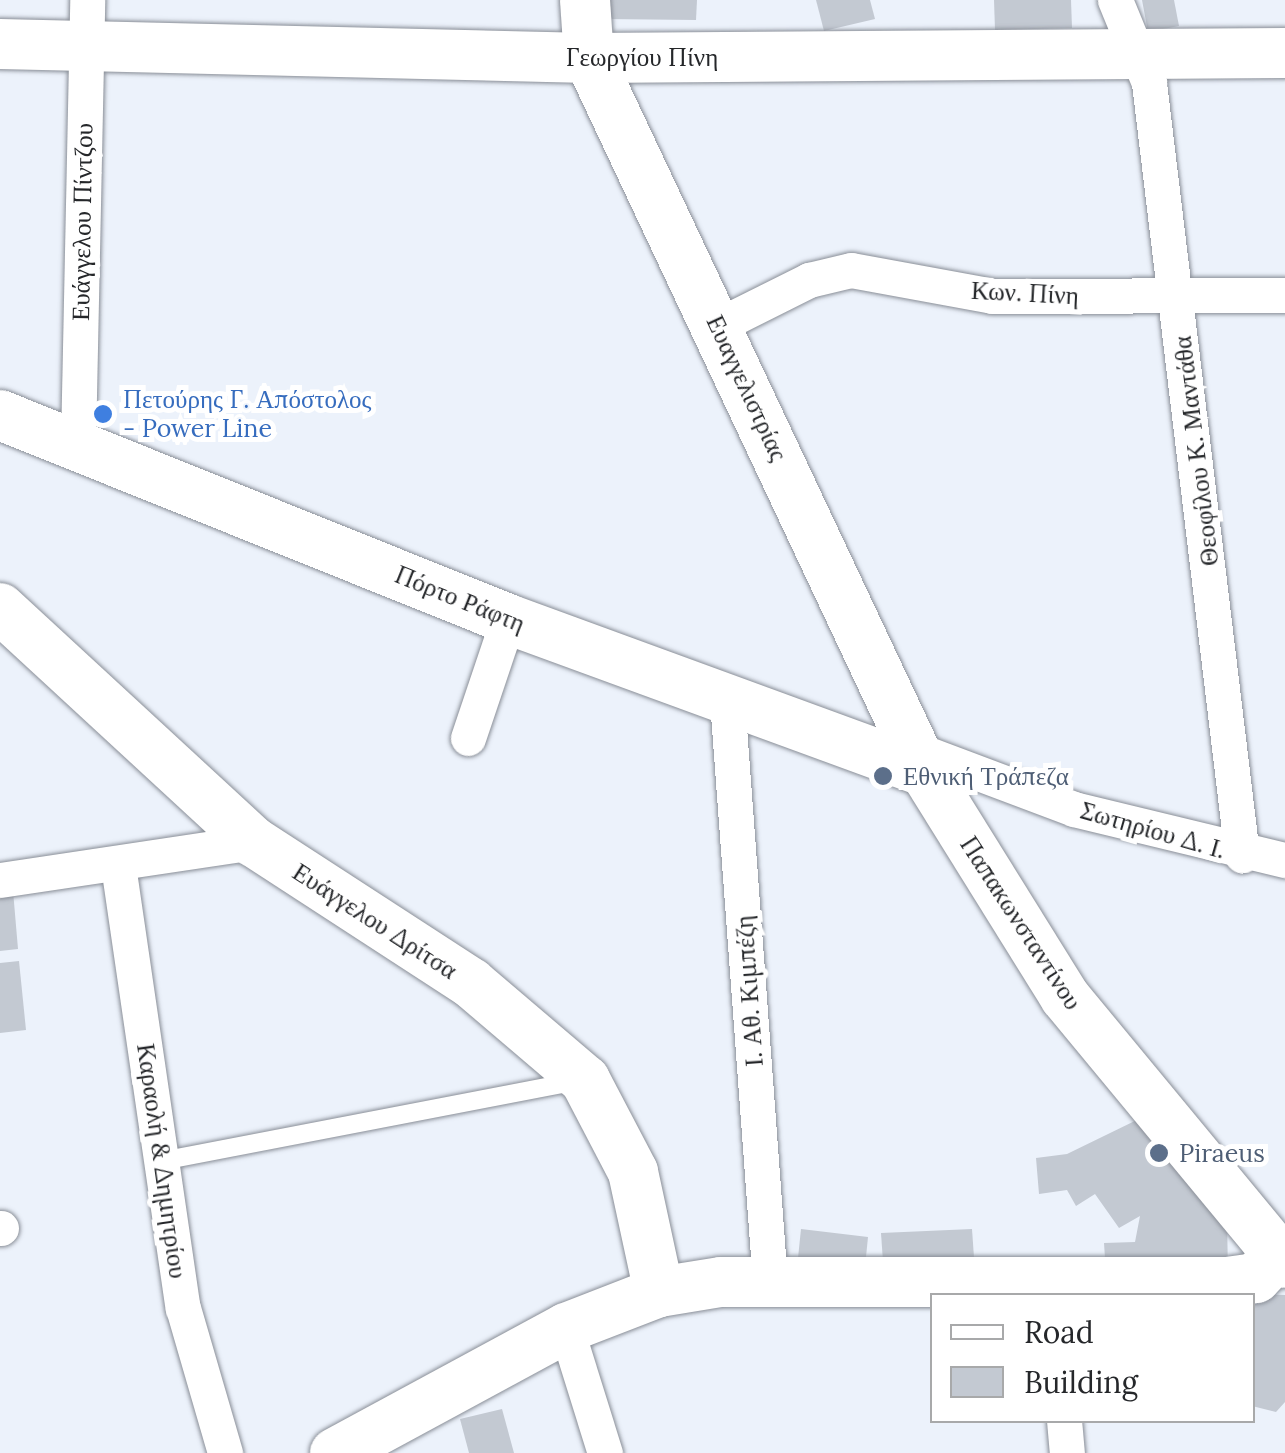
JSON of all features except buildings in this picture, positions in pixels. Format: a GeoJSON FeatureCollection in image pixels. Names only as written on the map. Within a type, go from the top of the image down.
{"type":"FeatureCollection","features":[{"type":"Feature","properties":{"kind":"street","name":"Ευαγγελιστρίας"},"geometry":{"type":"LineString","coordinates":[[584,0],[590,58],[719,325],[918,760]]}},
{"type":"Feature","properties":{"kind":"street","name":"Θεοφίλου Κ. Μαντάθα"},"geometry":{"type":"LineString","coordinates":[[1115,0],[1150,84],[1242,855]]}},
{"type":"Feature","properties":{"kind":"street","name":"Γεωργίου Πίνη"},"geometry":{"type":"LineString","coordinates":[[0,44],[86,22],[590,58],[1135,50],[1285,53]]}},
{"type":"Feature","properties":{"kind":"street","name":"Ευάγγελου Πίντζου"},"geometry":{"type":"LineString","coordinates":[[78,443],[86,22]]}},
{"type":"Feature","properties":{"kind":"street","name":"Κων. Πίνη"},"geometry":{"type":"LineString","coordinates":[[719,325],[810,280],[851,270],[992,296],[1285,294]]}},
{"type":"Feature","properties":{"kind":"street","name":"Πόρτο Ράφτη"},"geometry":{"type":"LineString","coordinates":[[0,414],[508,619],[727,700],[918,760]]}},
{"type":"Feature","properties":{"kind":"street","name":"Ευάγγελου Δρίτσα"},"geometry":{"type":"LineString","coordinates":[[0,608],[254,842],[471,983],[584,1080],[632,1172],[659,1292]]}},
{"type":"Feature","properties":{"kind":"street"},"geometry":{"type":"LineString","coordinates":[[468,738],[508,619]]}},
{"type":"Feature","properties":{"kind":"street","name":"Ι. Αθ. Κιμπέζη"},"geometry":{"type":"LineString","coordinates":[[727,700],[770,1283]]}},
{"type":"Feature","properties":{"kind":"street","name":"Σωτηρίου Δ. Ι."},"geometry":{"type":"LineString","coordinates":[[918,760],[1074,809],[1242,855],[1285,860]]}},
{"type":"Feature","properties":{"kind":"street","name":"Παπακωνσταντίνου"},"geometry":{"type":"LineString","coordinates":[[918,760],[1065,997],[1282,1258]]}},
{"type":"Feature","properties":{"kind":"street"},"geometry":{"type":"LineString","coordinates":[[0,880],[254,842]]}},
{"type":"Feature","properties":{"kind":"street","name":"Καραολή & Δημητρίου"},"geometry":{"type":"LineString","coordinates":[[118,865],[183,1308],[226,1453]]}},
{"type":"Feature","properties":{"kind":"street"},"geometry":{"type":"LineString","coordinates":[[335,1453],[566,1328],[659,1292],[770,1283],[1055,1289],[1227,1282],[1256,1278],[1282,1258]]}},
{"type":"Feature","properties":{"kind":"street"},"geometry":{"type":"LineString","coordinates":[[566,1328],[605,1453]]}},
{"type":"Feature","properties":{"kind":"street"},"geometry":{"type":"LineString","coordinates":[[1064,1423],[1067,1453]]}},
{"type":"Feature","properties":{"kind":"lane"},"geometry":{"type":"LineString","coordinates":[[162,1161],[584,1080]]}},
{"type":"Feature","properties":{"kind":"place","name":"Πετούρης Γ. Απόστολος - Power Line"},"geometry":{"type":"Point","coordinates":[103,414]}},
{"type":"Feature","properties":{"kind":"place","name":"Εθνική Τράπεζα"},"geometry":{"type":"Point","coordinates":[883,776]}},
{"type":"Feature","properties":{"kind":"place","name":"Piraeus"},"geometry":{"type":"Point","coordinates":[1159,1153]}}]}
